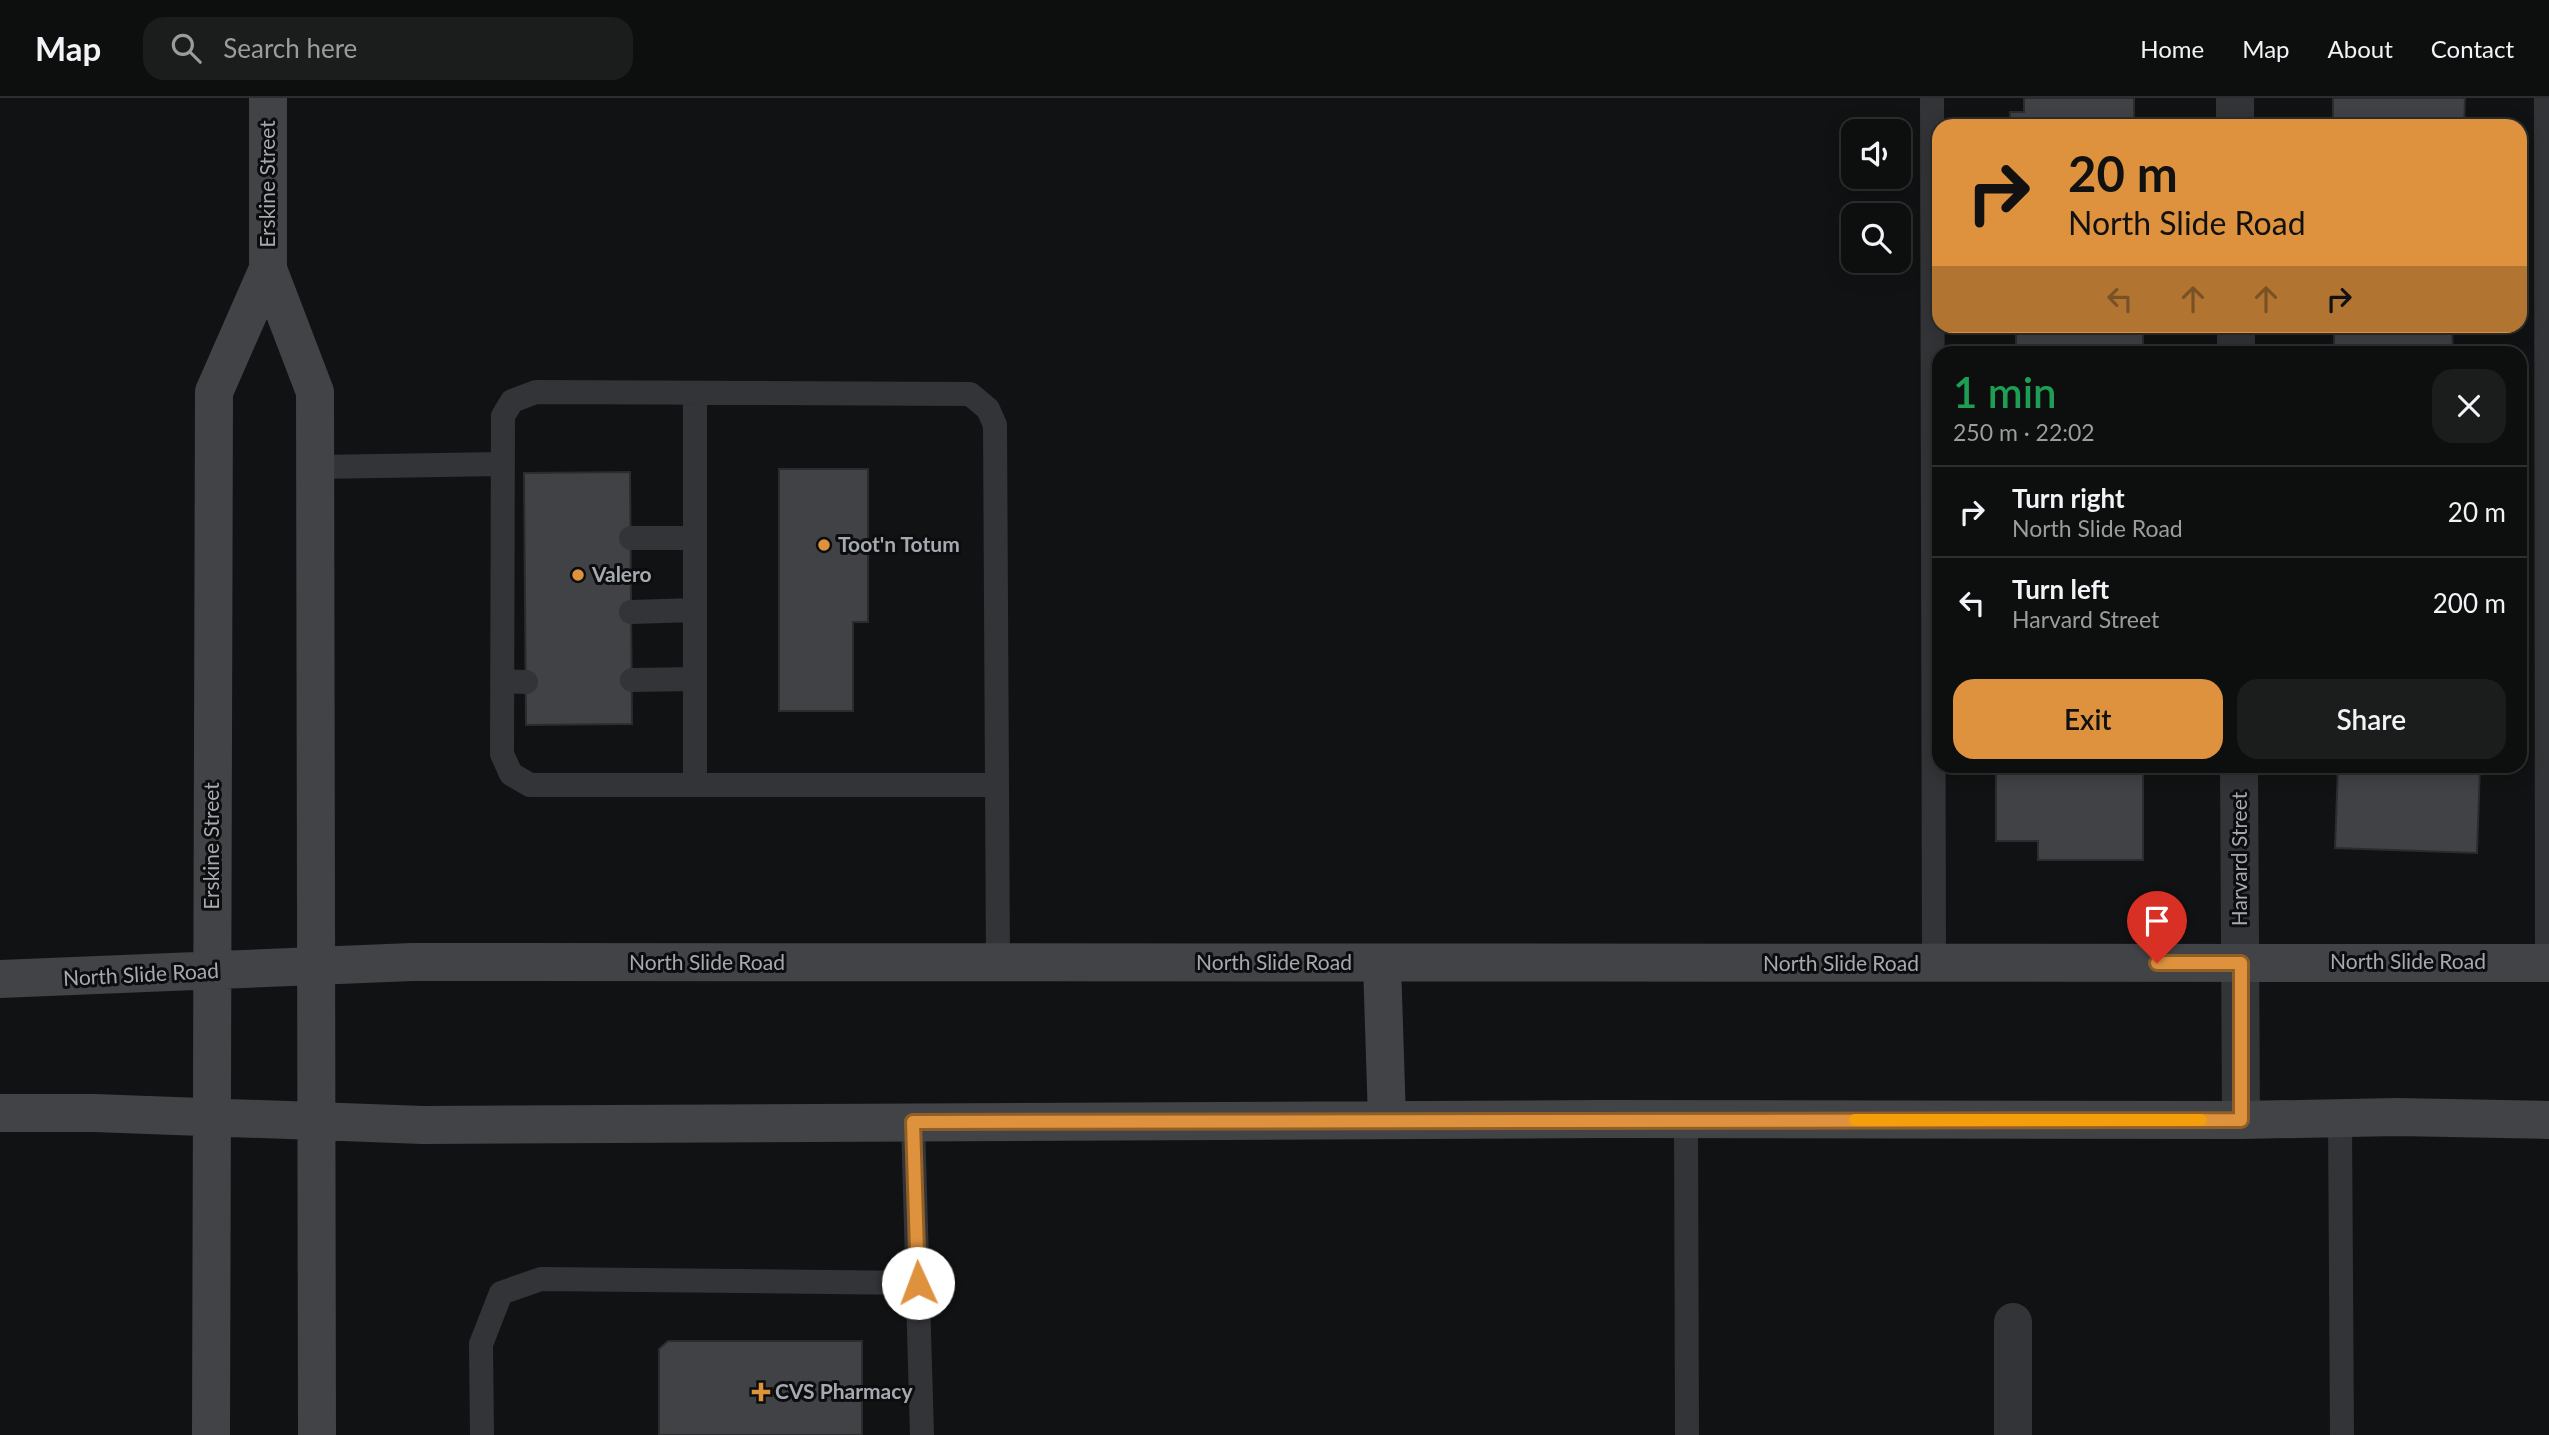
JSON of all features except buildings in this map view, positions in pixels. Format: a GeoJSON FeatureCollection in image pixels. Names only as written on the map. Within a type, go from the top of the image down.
{"type":"FeatureCollection","features":[{"type":"Feature","properties":{"kind":"main road","name":"Erskine Street"},"geometry":{"type":"LineString","coordinates":[[268,98],[268,269],[315,392],[317,1435]]}},
{"type":"Feature","properties":{"kind":"main road","name":"Erskine Street"},"geometry":{"type":"LineString","coordinates":[[211,1435],[214,392],[268,269]]}},
{"type":"Feature","properties":{"kind":"main road","name":"North Slide Road"},"geometry":{"type":"LineString","coordinates":[[0,979],[412,962],[2548,962]]}},
{"type":"Feature","properties":{"kind":"main road"},"geometry":{"type":"LineString","coordinates":[[1382,963],[1387,1120]]}},
{"type":"Feature","properties":{"kind":"main road"},"geometry":{"type":"LineString","coordinates":[[0,1113],[423,1125],[2495,1117],[2549,1120]]}},
{"type":"Feature","properties":{"kind":"street"},"geometry":{"type":"LineString","coordinates":[[2235,98],[2235,119]]}},
{"type":"Feature","properties":{"kind":"street","name":"Harvard Street"},"geometry":{"type":"LineString","coordinates":[[2239,773],[2241,1120]]}},
{"type":"Feature","properties":{"kind":"street"},"geometry":{"type":"LineString","coordinates":[[2013,1322],[2013,1435]]}},
{"type":"Feature","properties":{"kind":"lane"},"geometry":{"type":"LineString","coordinates":[[1932,98],[1932,119]]}},
{"type":"Feature","properties":{"kind":"lane"},"geometry":{"type":"LineString","coordinates":[[2546,98],[2548,962]]}},
{"type":"Feature","properties":{"kind":"lane"},"geometry":{"type":"LineString","coordinates":[[998,785],[530,785],[511,774],[502,754],[514,682],[514,538],[503,464],[503,416],[512,401],[537,392],[970,394],[988,409],[995,425],[998,785],[998,963]]}},
{"type":"Feature","properties":{"kind":"lane"},"geometry":{"type":"LineString","coordinates":[[695,393],[695,785]]}},
{"type":"Feature","properties":{"kind":"lane"},"geometry":{"type":"LineString","coordinates":[[315,467],[503,464]]}},
{"type":"Feature","properties":{"kind":"lane"},"geometry":{"type":"LineString","coordinates":[[631,538],[695,538]]}},
{"type":"Feature","properties":{"kind":"lane"},"geometry":{"type":"LineString","coordinates":[[631,612],[695,610]]}},
{"type":"Feature","properties":{"kind":"lane"},"geometry":{"type":"LineString","coordinates":[[632,680],[695,679]]}},
{"type":"Feature","properties":{"kind":"lane"},"geometry":{"type":"LineString","coordinates":[[1934,773],[1934,964]]}},
{"type":"Feature","properties":{"kind":"lane"},"geometry":{"type":"LineString","coordinates":[[2340,1118],[2342,1435]]}},
{"type":"Feature","properties":{"kind":"lane"},"geometry":{"type":"LineString","coordinates":[[1686,1120],[1687,1435]]}},
{"type":"Feature","properties":{"kind":"lane"},"geometry":{"type":"LineString","coordinates":[[913,1122],[922,1435]]}},
{"type":"Feature","properties":{"kind":"lane"},"geometry":{"type":"LineString","coordinates":[[482,1435],[481,1344],[501,1293],[511,1289],[541,1279],[918,1283]]}},
{"type":"Feature","properties":{"kind":"slow traffic"},"geometry":{"type":"LineString","coordinates":[[1855,1120],[2201,1120]]}},
{"type":"Feature","properties":{"kind":"place","name":"Toot'n Totum"},"geometry":{"type":"Point","coordinates":[824,545]}},
{"type":"Feature","properties":{"kind":"place","name":"Valero"},"geometry":{"type":"Point","coordinates":[578,575]}},
{"type":"Feature","properties":{"kind":"place","name":"CVS Pharmacy"},"geometry":{"type":"Point","coordinates":[761,1392]}},
{"type":"Feature","properties":{"kind":"route"},"geometry":{"type":"LineString","coordinates":[[918,1283],[913,1122],[2241,1120],[2241,963],[2157,963]]}}]}
